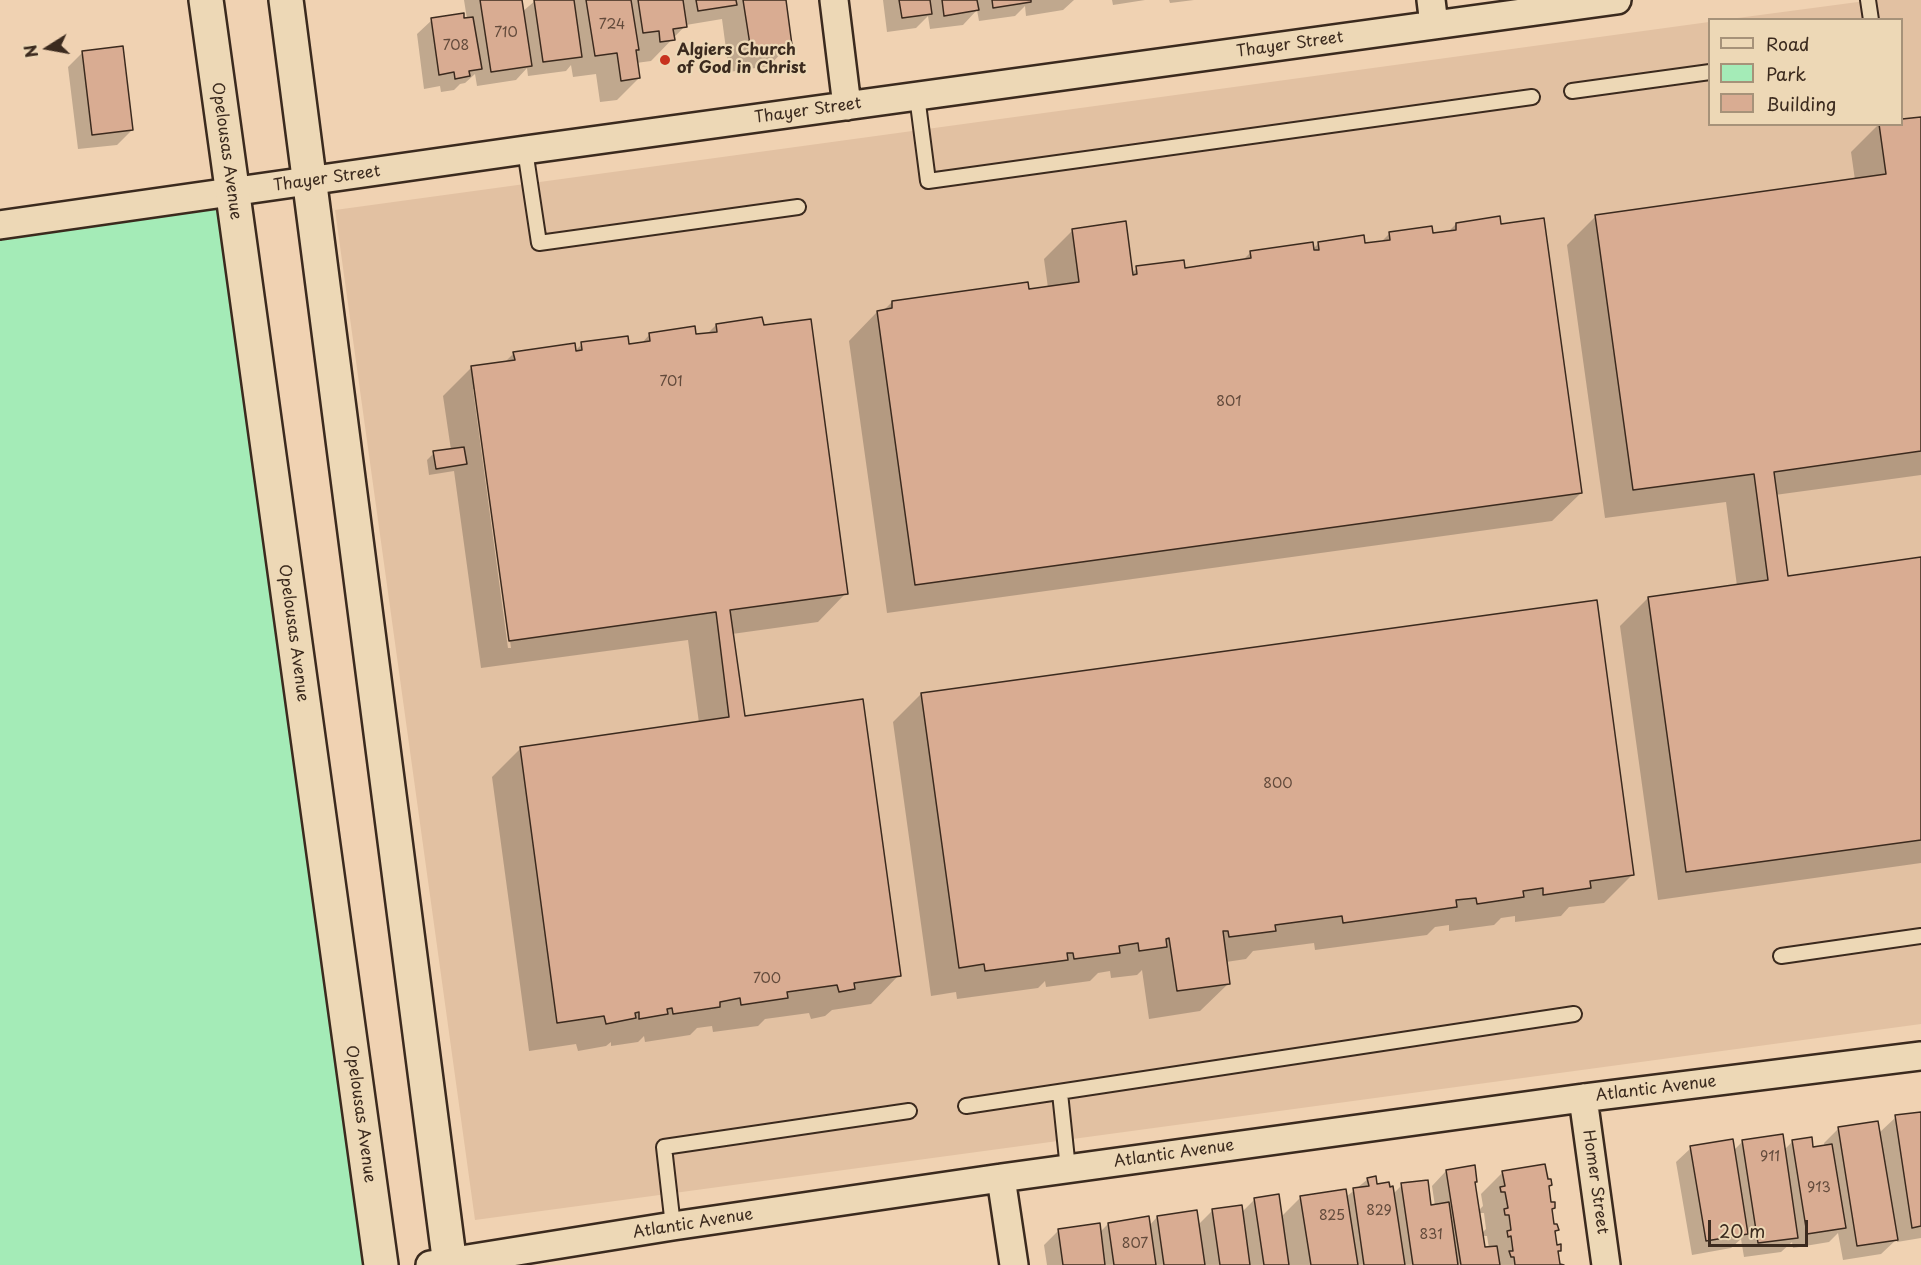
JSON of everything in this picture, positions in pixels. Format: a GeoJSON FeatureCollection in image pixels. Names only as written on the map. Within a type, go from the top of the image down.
{"type":"FeatureCollection","features":[{"type":"Feature","properties":{"kind":"street","name":"Opelousas Avenue"},"geometry":{"type":"LineString","coordinates":[[206,0],[381,1265]]}},
{"type":"Feature","properties":{"kind":"street"},"geometry":{"type":"LineString","coordinates":[[286,0],[443,1264]]}},
{"type":"Feature","properties":{"kind":"street"},"geometry":{"type":"LineString","coordinates":[[834,0],[847,106]]}},
{"type":"Feature","properties":{"kind":"street","name":"Thayer Street"},"geometry":{"type":"LineString","coordinates":[[0,225],[917,96],[1432,12],[1617,0]]}},
{"type":"Feature","properties":{"kind":"street","name":"Atlantic Avenue"},"geometry":{"type":"LineString","coordinates":[[443,1264],[673,1226],[1001,1178],[1583,1098],[1921,1056]]}},
{"type":"Feature","properties":{"kind":"street","name":"Homer Street"},"geometry":{"type":"LineString","coordinates":[[1583,1098],[1606,1265]]}},
{"type":"Feature","properties":{"kind":"street"},"geometry":{"type":"LineString","coordinates":[[1001,1178],[1014,1265]]}},
{"type":"Feature","properties":{"kind":"lane"},"geometry":{"type":"LineString","coordinates":[[1869,0],[1871,18]]}},
{"type":"Feature","properties":{"kind":"lane"},"geometry":{"type":"LineString","coordinates":[[1572,91],[1708,72]]}},
{"type":"Feature","properties":{"kind":"lane"},"geometry":{"type":"LineString","coordinates":[[917,96],[928,181],[1532,97]]}},
{"type":"Feature","properties":{"kind":"lane"},"geometry":{"type":"LineString","coordinates":[[525,150],[539,243],[798,207]]}},
{"type":"Feature","properties":{"kind":"lane"},"geometry":{"type":"LineString","coordinates":[[1781,956],[1921,936]]}},
{"type":"Feature","properties":{"kind":"lane"},"geometry":{"type":"LineString","coordinates":[[966,1106],[1574,1014]]}},
{"type":"Feature","properties":{"kind":"lane"},"geometry":{"type":"LineString","coordinates":[[1060,1093],[1068,1169]]}},
{"type":"Feature","properties":{"kind":"lane"},"geometry":{"type":"LineString","coordinates":[[673,1226],[664,1147],[909,1111]]}},
{"type":"Feature","properties":{"kind":"shaded area"},"geometry":{"type":"Polygon","coordinates":[[[1873,0],[1921,0],[1921,1024],[475,1220],[335,210],[1708,22],[1708,126],[1903,126],[1903,18],[1738,18],[1873,0]]]}},
{"type":"Feature","properties":{"kind":"green space"},"geometry":{"type":"Polygon","coordinates":[[[231,193],[381,1265],[0,1265],[0,224],[231,193]]]}},
{"type":"Feature","properties":{"kind":"building"},"geometry":{"type":"Polygon","coordinates":[[[480,0],[522,0],[532,66],[491,72],[480,0]]]}},
{"type":"Feature","properties":{"kind":"building"},"geometry":{"type":"Polygon","coordinates":[[[534,0],[574,0],[582,57],[543,62],[534,0]]]}},
{"type":"Feature","properties":{"kind":"building"},"geometry":{"type":"Polygon","coordinates":[[[586,0],[631,0],[639,50],[636,50],[640,78],[621,81],[617,53],[595,56],[586,0]]]}},
{"type":"Feature","properties":{"kind":"building"},"geometry":{"type":"Polygon","coordinates":[[[638,0],[683,0],[687,27],[673,29],[675,40],[660,42],[659,31],[643,33],[638,0]]]}},
{"type":"Feature","properties":{"kind":"building"},"geometry":{"type":"Polygon","coordinates":[[[696,0],[736,0],[737,5],[698,11],[696,0]]]}},
{"type":"Feature","properties":{"kind":"building"},"geometry":{"type":"Polygon","coordinates":[[[743,0],[786,0],[792,45],[751,51],[743,0]]]}},
{"type":"Feature","properties":{"kind":"building"},"geometry":{"type":"Polygon","coordinates":[[[899,0],[930,0],[932,14],[902,18],[899,0]]]}},
{"type":"Feature","properties":{"kind":"building"},"geometry":{"type":"Polygon","coordinates":[[[942,0],[977,0],[979,10],[944,16],[942,0]]]}},
{"type":"Feature","properties":{"kind":"building"},"geometry":{"type":"Polygon","coordinates":[[[992,0],[1031,0],[1031,2],[993,8],[992,0]]]}},
{"type":"Feature","properties":{"kind":"building"},"geometry":{"type":"Polygon","coordinates":[[[464,13],[464,18],[473,17],[482,69],[469,71],[470,76],[455,79],[454,72],[439,75],[431,18],[464,13]]]}},
{"type":"Feature","properties":{"kind":"building"},"geometry":{"type":"Polygon","coordinates":[[[123,46],[133,130],[92,135],[82,51],[123,46]]]}},
{"type":"Feature","properties":{"kind":"building"},"geometry":{"type":"Polygon","coordinates":[[[1921,117],[1921,451],[1774,472],[1788,576],[1921,557],[1921,840],[1686,872],[1648,597],[1768,580],[1754,474],[1633,490],[1595,215],[1886,174],[1879,126],[1903,126],[1903,119],[1921,117]]]}},
{"type":"Feature","properties":{"kind":"building"},"geometry":{"type":"Polygon","coordinates":[[[1500,216],[1501,224],[1544,218],[1582,493],[915,585],[877,311],[892,308],[892,301],[1028,282],[1029,289],[1079,282],[1072,229],[1126,221],[1133,275],[1137,274],[1136,266],[1184,260],[1185,268],[1251,258],[1250,251],[1313,242],[1314,250],[1319,250],[1318,242],[1364,235],[1365,243],[1390,240],[1389,232],[1432,226],[1433,233],[1456,230],[1456,223],[1500,216]]]}},
{"type":"Feature","properties":{"kind":"building"},"geometry":{"type":"Polygon","coordinates":[[[762,317],[764,325],[811,319],[848,594],[730,610],[745,716],[863,699],[901,976],[854,983],[855,989],[839,992],[837,985],[787,992],[788,998],[741,1005],[740,998],[720,1002],[720,1007],[673,1014],[672,1008],[667,1009],[668,1014],[639,1019],[639,1012],[635,1013],[636,1018],[606,1024],[604,1016],[557,1023],[520,747],[729,717],[716,612],[509,641],[471,366],[515,360],[513,352],[575,343],[576,351],[582,350],[581,342],[628,336],[629,344],[650,341],[649,333],[695,326],[696,334],[717,332],[716,324],[762,317]]]}},
{"type":"Feature","properties":{"kind":"building"},"geometry":{"type":"Polygon","coordinates":[[[464,447],[467,464],[436,469],[433,451],[464,447]]]}},
{"type":"Feature","properties":{"kind":"building"},"geometry":{"type":"Polygon","coordinates":[[[1597,600],[1634,875],[1590,881],[1591,888],[1543,895],[1543,888],[1523,891],[1524,897],[1477,904],[1476,898],[1456,900],[1457,907],[1343,923],[1342,916],[1275,925],[1276,931],[1229,937],[1228,931],[1223,931],[1230,984],[1177,991],[1169,938],[1166,939],[1167,947],[1139,951],[1138,943],[1119,946],[1120,953],[1074,959],[1073,953],[1067,953],[1068,960],[985,971],[984,964],[959,968],[921,693],[1597,600]]]}},
{"type":"Feature","properties":{"kind":"building"},"geometry":{"type":"Polygon","coordinates":[[[1921,1112],[1921,1226],[1912,1228],[1895,1115],[1921,1112]]]}},
{"type":"Feature","properties":{"kind":"building"},"geometry":{"type":"Polygon","coordinates":[[[1878,1121],[1898,1240],[1857,1246],[1838,1127],[1878,1121]]]}},
{"type":"Feature","properties":{"kind":"building"},"geometry":{"type":"Polygon","coordinates":[[[1783,1134],[1798,1238],[1758,1243],[1742,1140],[1783,1134]]]}},
{"type":"Feature","properties":{"kind":"building"},"geometry":{"type":"Polygon","coordinates":[[[1812,1137],[1813,1147],[1832,1144],[1846,1228],[1807,1234],[1792,1140],[1812,1137]]]}},
{"type":"Feature","properties":{"kind":"building"},"geometry":{"type":"Polygon","coordinates":[[[1733,1139],[1748,1234],[1706,1241],[1690,1146],[1733,1139]]]}},
{"type":"Feature","properties":{"kind":"building"},"geometry":{"type":"Polygon","coordinates":[[[1545,1164],[1548,1179],[1551,1179],[1552,1185],[1549,1186],[1551,1202],[1555,1202],[1555,1208],[1552,1209],[1554,1224],[1557,1224],[1559,1230],[1555,1231],[1557,1245],[1561,1244],[1561,1251],[1558,1251],[1560,1264],[1564,1265],[1515,1265],[1514,1257],[1511,1257],[1509,1251],[1513,1251],[1511,1236],[1508,1237],[1507,1231],[1511,1230],[1509,1215],[1505,1215],[1504,1209],[1508,1208],[1505,1192],[1501,1192],[1500,1187],[1505,1186],[1502,1171],[1545,1164]]]}},
{"type":"Feature","properties":{"kind":"building"},"geometry":{"type":"Polygon","coordinates":[[[1475,1165],[1477,1182],[1475,1182],[1485,1247],[1497,1246],[1500,1265],[1461,1265],[1446,1170],[1475,1165]]]}},
{"type":"Feature","properties":{"kind":"building"},"geometry":{"type":"Polygon","coordinates":[[[1376,1176],[1377,1184],[1389,1182],[1390,1187],[1393,1186],[1405,1265],[1364,1265],[1353,1188],[1369,1186],[1367,1178],[1376,1176]]]}},
{"type":"Feature","properties":{"kind":"building"},"geometry":{"type":"Polygon","coordinates":[[[1428,1180],[1431,1205],[1449,1202],[1458,1265],[1413,1265],[1401,1183],[1428,1180]]]}},
{"type":"Feature","properties":{"kind":"building"},"geometry":{"type":"Polygon","coordinates":[[[1346,1189],[1358,1265],[1311,1265],[1300,1196],[1346,1189]]]}},
{"type":"Feature","properties":{"kind":"building"},"geometry":{"type":"Polygon","coordinates":[[[1279,1194],[1289,1265],[1264,1265],[1254,1198],[1279,1194]]]}},
{"type":"Feature","properties":{"kind":"building"},"geometry":{"type":"Polygon","coordinates":[[[1242,1205],[1250,1265],[1220,1265],[1212,1209],[1242,1205]]]}},
{"type":"Feature","properties":{"kind":"building"},"geometry":{"type":"Polygon","coordinates":[[[1197,1210],[1205,1265],[1164,1265],[1157,1216],[1197,1210]]]}},
{"type":"Feature","properties":{"kind":"building"},"geometry":{"type":"Polygon","coordinates":[[[1149,1216],[1156,1265],[1114,1265],[1108,1223],[1149,1216]]]}},
{"type":"Feature","properties":{"kind":"building"},"geometry":{"type":"Polygon","coordinates":[[[1100,1223],[1105,1265],[1063,1265],[1058,1229],[1100,1223]]]}},
{"type":"Feature","properties":{"kind":"place","name":"Algiers Church of God in Christ"},"geometry":{"type":"Point","coordinates":[665,60]}}]}
